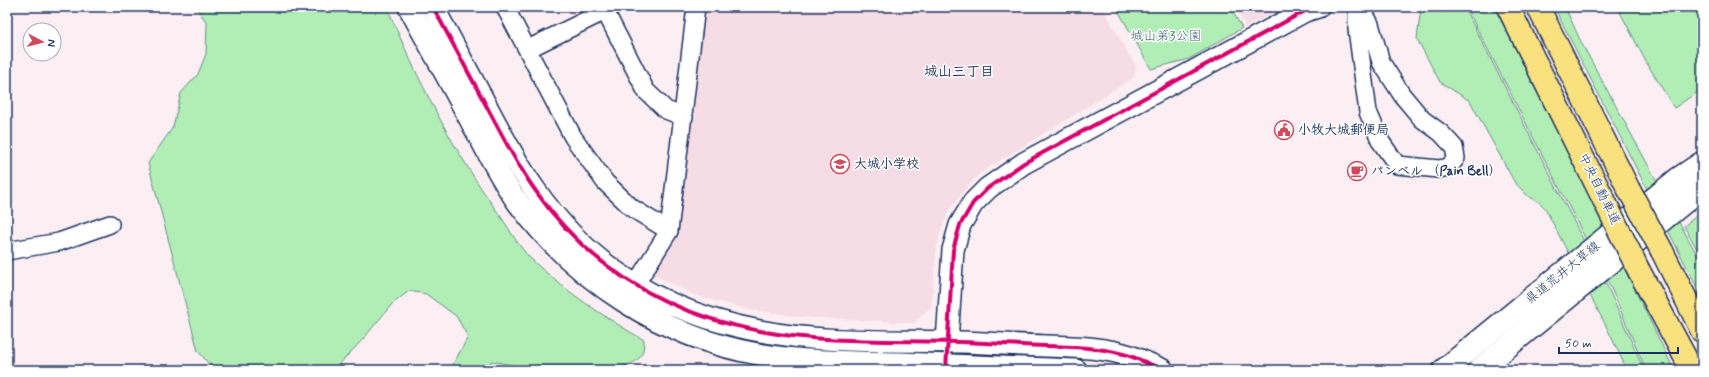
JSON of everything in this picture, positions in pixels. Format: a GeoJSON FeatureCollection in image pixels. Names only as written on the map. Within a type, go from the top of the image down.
{"type":"FeatureCollection","features":[{"type":"Feature","properties":{"kind":"highway","name":"中央自動車道"},"geometry":{"type":"LineString","coordinates":[[1508,7],[1639,271],[1692,370]]}},
{"type":"Feature","properties":{"kind":"highway","name":"中央自動車道"},"geometry":{"type":"LineString","coordinates":[[1538,7],[1628,188],[1662,251],[1702,331]]}},
{"type":"Feature","properties":{"kind":"main road","name":"県道荒井大草線"},"geometry":{"type":"LineString","coordinates":[[1444,370],[1678,179],[1702,163]]}},
{"type":"Feature","properties":{"kind":"main road","name":"県道荒井大草線"},"geometry":{"type":"LineString","coordinates":[[1479,370],[1702,189]]}},
{"type":"Feature","properties":{"kind":"street"},"geometry":{"type":"LineString","coordinates":[[409,7],[500,175],[518,202],[538,229],[576,267],[604,289],[630,306],[670,326],[702,338],[736,349],[781,357],[946,368],[1076,370]]}},
{"type":"Feature","properties":{"kind":"street"},"geometry":{"type":"LineString","coordinates":[[433,7],[518,165],[554,214],[586,248],[635,285],[686,311],[721,322],[761,331],[842,341],[947,342],[1080,347],[1106,350],[1128,355],[1163,370]]}},
{"type":"Feature","properties":{"kind":"street"},"geometry":{"type":"LineString","coordinates":[[505,7],[573,138],[606,182],[632,208],[669,231]]}},
{"type":"Feature","properties":{"kind":"street"},"geometry":{"type":"LineString","coordinates":[[635,285],[669,231],[684,117],[696,7]]}},
{"type":"Feature","properties":{"kind":"street"},"geometry":{"type":"LineString","coordinates":[[946,368],[953,250],[960,225],[974,203],[988,188],[1024,163],[1305,11],[1318,7]]}},
{"type":"Feature","properties":{"kind":"street"},"geometry":{"type":"LineString","coordinates":[[1357,7],[1357,29],[1368,112],[1381,142],[1397,164],[1439,169],[1449,167],[1456,158],[1454,147],[1441,133],[1422,119],[1402,95],[1381,62],[1370,24],[1361,7]]}},
{"type":"Feature","properties":{"kind":"street"},"geometry":{"type":"LineString","coordinates":[[528,49],[606,8],[646,91],[666,110],[684,117]]}},
{"type":"Feature","properties":{"kind":"street"},"geometry":{"type":"LineString","coordinates":[[7,251],[59,242],[110,224]]}},
{"type":"Feature","properties":{"kind":"shaded area","name":"大城小学校"},"geometry":{"type":"Polygon","coordinates":[[[703,7],[1102,7],[1136,67],[1133,78],[980,173],[966,188],[949,210],[942,227],[937,246],[931,307],[914,323],[802,317],[751,310],[694,295],[653,274],[676,234],[703,7]]]}},
{"type":"Feature","properties":{"kind":"shaded area"},"geometry":{"type":"Polygon","coordinates":[[[1235,7],[1282,7],[1246,27],[1235,7]]]}},
{"type":"Feature","properties":{"kind":"green space"},"geometry":{"type":"Polygon","coordinates":[[[196,7],[387,7],[424,89],[452,142],[519,244],[531,259],[571,293],[644,340],[642,354],[640,357],[636,361],[627,365],[598,370],[523,370],[513,365],[491,361],[490,370],[450,370],[468,337],[456,316],[426,294],[409,291],[392,304],[364,338],[334,370],[214,370],[198,351],[148,163],[173,127],[181,93],[198,74],[206,54],[207,23],[196,7]]]}},
{"type":"Feature","properties":{"kind":"green space","name":"城山第3公園"},"geometry":{"type":"Polygon","coordinates":[[[1116,7],[1230,7],[1242,28],[1189,59],[1151,69],[1116,7]]]}},
{"type":"Feature","properties":{"kind":"green space"},"geometry":{"type":"Polygon","coordinates":[[[1421,7],[1464,7],[1609,290],[1644,370],[1627,370],[1545,208],[1539,202],[1528,196],[1515,183],[1470,101],[1440,82],[1417,39],[1421,7]]]}},
{"type":"Feature","properties":{"kind":"green space"},"geometry":{"type":"Polygon","coordinates":[[[1466,7],[1494,7],[1575,166],[1674,370],[1646,370],[1611,288],[1466,7]]]}},
{"type":"Feature","properties":{"kind":"green space"},"geometry":{"type":"Polygon","coordinates":[[[1554,7],[1565,7],[1581,42],[1702,264],[1702,297],[1554,7]]]}},
{"type":"Feature","properties":{"kind":"green space"},"geometry":{"type":"Polygon","coordinates":[[[1620,7],[1702,7],[1702,89],[1674,108],[1645,60],[1620,12],[1620,7]]]}},
{"type":"Feature","properties":{"kind":"green space"},"geometry":{"type":"Polygon","coordinates":[[[1702,211],[1702,258],[1684,226],[1702,211]]]}},
{"type":"Feature","properties":{"kind":"cycle path"},"geometry":{"type":"LineString","coordinates":[[433,7],[516,161],[535,190],[557,218],[580,243],[606,265],[634,284],[663,300],[694,313],[726,323],[785,335],[835,340],[961,342],[1088,348],[1120,353],[1163,370]]}},
{"type":"Feature","properties":{"kind":"cycle path"},"geometry":{"type":"LineString","coordinates":[[946,370],[953,250],[960,225],[973,203],[988,188],[1024,163],[1305,11],[1318,7]]}},
{"type":"Feature","properties":{"kind":"place","name":"小牧大城郵便局"},"geometry":{"type":"Point","coordinates":[1284,130]}},
{"type":"Feature","properties":{"kind":"place","name":"大城小学校"},"geometry":{"type":"Point","coordinates":[840,164]}},
{"type":"Feature","properties":{"kind":"place","name":"パンベル （Pain Bell）"},"geometry":{"type":"Point","coordinates":[1357,171]}},
{"type":"Feature","properties":{"kind":"district","name":"城山三丁目"},"geometry":{"type":"Point","coordinates":[959,72]}}]}
